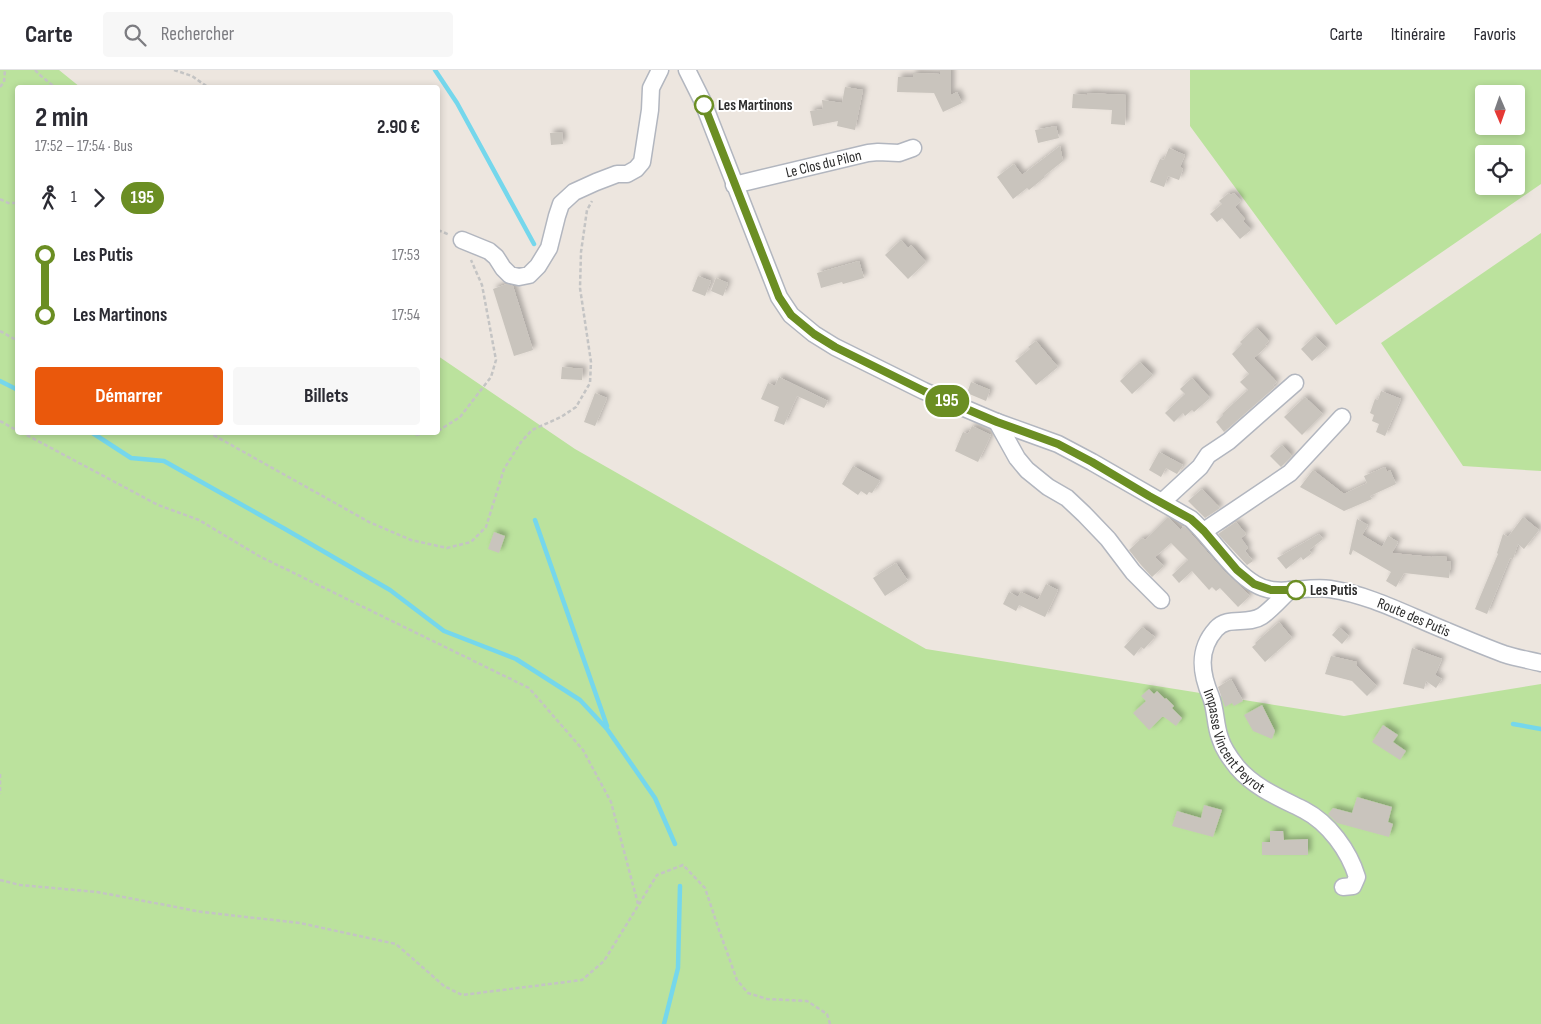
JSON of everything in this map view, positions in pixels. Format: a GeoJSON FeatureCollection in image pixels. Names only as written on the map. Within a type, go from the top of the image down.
{"type":"FeatureCollection","features":[{"type":"Feature","properties":{"kind":"street"},"geometry":{"type":"LineString","coordinates":[[462,240],[489,251],[496,257],[502,268],[510,274],[519,277],[528,275],[538,266],[550,248],[561,204],[574,192],[617,174],[627,174],[636,169],[642,162],[650,110],[651,88],[660,70]]}},
{"type":"Feature","properties":{"kind":"street","name":"Route des Putis"},"geometry":{"type":"LineString","coordinates":[[684,71],[702,100],[779,297],[791,315],[814,334],[835,347],[924,391],[997,422],[1058,444],[1092,462],[1191,519],[1204,531],[1237,570],[1254,584],[1271,590],[1328,588],[1364,597],[1505,654],[1541,663]]}},
{"type":"Feature","properties":{"kind":"street","name":"Le Clos du Pilon"},"geometry":{"type":"LineString","coordinates":[[734,185],[868,153],[898,153],[913,148]]}},
{"type":"Feature","properties":{"kind":"street"},"geometry":{"type":"LineString","coordinates":[[1162,502],[1200,467],[1208,454],[1229,441],[1295,383]]}},
{"type":"Feature","properties":{"kind":"street"},"geometry":{"type":"LineString","coordinates":[[1204,531],[1290,473],[1342,417]]}},
{"type":"Feature","properties":{"kind":"street"},"geometry":{"type":"LineString","coordinates":[[997,422],[1017,458],[1027,470],[1048,487],[1067,498],[1084,514],[1108,538],[1133,572],[1161,600]]}},
{"type":"Feature","properties":{"kind":"street","name":"Impasse Vincent Peyrot"},"geometry":{"type":"LineString","coordinates":[[1290,590],[1262,616],[1252,620],[1229,621],[1221,624],[1214,630],[1205,648],[1202,661],[1203,673],[1215,711],[1219,737],[1226,753],[1239,769],[1266,791],[1304,810],[1321,821],[1336,838],[1353,864],[1357,877],[1353,886],[1343,887]]}},
{"type":"Feature","properties":{"kind":"path"},"geometry":{"type":"LineString","coordinates":[[0,87],[4,82],[5,70]]}},
{"type":"Feature","properties":{"kind":"path"},"geometry":{"type":"LineString","coordinates":[[35,70],[52,85]]}},
{"type":"Feature","properties":{"kind":"path"},"geometry":{"type":"LineString","coordinates":[[174,70],[192,76],[206,85]]}},
{"type":"Feature","properties":{"kind":"path"},"geometry":{"type":"LineString","coordinates":[[189,70],[192,76]]}},
{"type":"Feature","properties":{"kind":"path"},"geometry":{"type":"LineString","coordinates":[[213,435],[369,522],[411,540],[447,548],[471,542],[486,527],[504,469],[521,442],[532,430],[561,417],[576,407],[590,382],[592,362],[580,288],[581,252],[588,210],[602,180]]}},
{"type":"Feature","properties":{"kind":"path"},"geometry":{"type":"LineString","coordinates":[[0,199],[8,203],[15,203]]}},
{"type":"Feature","properties":{"kind":"path"},"geometry":{"type":"LineString","coordinates":[[440,430],[460,417],[491,377],[496,360],[482,285],[462,240]]}},
{"type":"Feature","properties":{"kind":"path"},"geometry":{"type":"LineString","coordinates":[[0,331],[15,339]]}},
{"type":"Feature","properties":{"kind":"path"},"geometry":{"type":"LineString","coordinates":[[0,421],[15,429]]}},
{"type":"Feature","properties":{"kind":"path"},"geometry":{"type":"LineString","coordinates":[[27,435],[158,505],[199,520],[259,556],[529,688],[583,750],[612,802],[638,906]]}},
{"type":"Feature","properties":{"kind":"path"},"geometry":{"type":"LineString","coordinates":[[0,774],[0,794]]}},
{"type":"Feature","properties":{"kind":"path"},"geometry":{"type":"LineString","coordinates":[[0,880],[20,885],[97,892],[202,912],[300,924],[396,944],[444,986],[462,995],[582,980],[604,961],[657,874],[683,865],[706,888],[737,980],[748,993],[767,999],[807,1001],[827,1014],[830,1024]]}},
{"type":"Feature","properties":{"kind":"green space"},"geometry":{"type":"Polygon","coordinates":[[[0,70],[59,70],[78,85],[15,85],[15,435],[440,435],[440,357],[575,449],[926,649],[1344,716],[1541,684],[1541,1024],[0,1024],[0,70]]]}},
{"type":"Feature","properties":{"kind":"green space"},"geometry":{"type":"Polygon","coordinates":[[[1190,70],[1541,70],[1541,184],[1336,325],[1190,126],[1190,70]]]}},
{"type":"Feature","properties":{"kind":"green space"},"geometry":{"type":"Polygon","coordinates":[[[1541,233],[1541,471],[1463,466],[1381,343],[1541,233]]]}},
{"type":"Feature","properties":{"kind":"building"},"geometry":{"type":"Polygon","coordinates":[[[940,70],[951,70],[951,95],[957,92],[962,103],[943,112],[934,93],[897,92],[898,77],[913,77],[913,73],[940,74],[940,70]]]}},
{"type":"Feature","properties":{"kind":"building"},"geometry":{"type":"Polygon","coordinates":[[[845,87],[863,90],[855,130],[837,126],[838,121],[813,126],[810,111],[823,109],[822,100],[842,103],[845,87]]]}},
{"type":"Feature","properties":{"kind":"building"},"geometry":{"type":"Polygon","coordinates":[[[1087,93],[1126,95],[1125,125],[1111,124],[1112,110],[1072,108],[1073,94],[1087,95],[1087,93]]]}},
{"type":"Feature","properties":{"kind":"building"},"geometry":{"type":"Polygon","coordinates":[[[1056,126],[1059,138],[1038,143],[1035,130],[1056,126]]]}},
{"type":"Feature","properties":{"kind":"building"},"geometry":{"type":"Polygon","coordinates":[[[562,132],[563,144],[551,145],[550,133],[562,132]]]}},
{"type":"Feature","properties":{"kind":"building"},"geometry":{"type":"Polygon","coordinates":[[[1060,146],[1063,161],[1029,190],[1027,188],[1013,199],[997,177],[1014,164],[1022,175],[1060,146]]]}},
{"type":"Feature","properties":{"kind":"building"},"geometry":{"type":"Polygon","coordinates":[[[1169,148],[1185,155],[1180,167],[1183,169],[1179,180],[1168,176],[1164,187],[1150,182],[1160,159],[1164,160],[1169,148]]]}},
{"type":"Feature","properties":{"kind":"building"},"geometry":{"type":"Polygon","coordinates":[[[1229,193],[1231,195],[1234,193],[1241,201],[1235,207],[1251,230],[1240,239],[1222,218],[1217,222],[1210,214],[1222,204],[1219,201],[1229,193]]]}},
{"type":"Feature","properties":{"kind":"building"},"geometry":{"type":"Polygon","coordinates":[[[901,240],[908,248],[911,245],[926,262],[908,279],[885,255],[901,240]]]}},
{"type":"Feature","properties":{"kind":"building"},"geometry":{"type":"Polygon","coordinates":[[[859,261],[864,278],[821,288],[817,273],[859,261]]]}},
{"type":"Feature","properties":{"kind":"building"},"geometry":{"type":"Polygon","coordinates":[[[698,276],[711,281],[705,296],[692,291],[698,276]]]}},
{"type":"Feature","properties":{"kind":"building"},"geometry":{"type":"Polygon","coordinates":[[[716,278],[728,283],[723,296],[711,291],[716,278]]]}},
{"type":"Feature","properties":{"kind":"building"},"geometry":{"type":"Polygon","coordinates":[[[507,284],[513,286],[533,350],[514,356],[493,289],[507,284]]]}},
{"type":"Feature","properties":{"kind":"building"},"geometry":{"type":"Polygon","coordinates":[[[1255,328],[1269,341],[1265,345],[1267,346],[1254,358],[1277,382],[1273,385],[1275,387],[1224,432],[1216,422],[1248,390],[1240,382],[1249,374],[1232,354],[1242,344],[1240,342],[1255,328]]]}},
{"type":"Feature","properties":{"kind":"building"},"geometry":{"type":"Polygon","coordinates":[[[1315,336],[1327,348],[1312,361],[1301,349],[1315,336]]]}},
{"type":"Feature","properties":{"kind":"building"},"geometry":{"type":"Polygon","coordinates":[[[1036,341],[1058,367],[1036,385],[1015,361],[1030,349],[1028,347],[1036,341]]]}},
{"type":"Feature","properties":{"kind":"building"},"geometry":{"type":"Polygon","coordinates":[[[1140,362],[1153,375],[1132,394],[1120,381],[1140,362]]]}},
{"type":"Feature","properties":{"kind":"building"},"geometry":{"type":"Polygon","coordinates":[[[562,367],[583,369],[582,380],[561,379],[562,367]]]}},
{"type":"Feature","properties":{"kind":"building"},"geometry":{"type":"Polygon","coordinates":[[[779,377],[828,401],[824,408],[797,396],[784,425],[774,421],[779,407],[761,399],[768,383],[775,386],[779,377]]]}},
{"type":"Feature","properties":{"kind":"building"},"geometry":{"type":"Polygon","coordinates":[[[1192,378],[1210,398],[1194,412],[1192,410],[1185,416],[1183,413],[1174,422],[1165,413],[1185,394],[1180,389],[1192,378]]]}},
{"type":"Feature","properties":{"kind":"building"},"geometry":{"type":"Polygon","coordinates":[[[971,382],[990,390],[986,401],[967,393],[971,382]]]}},
{"type":"Feature","properties":{"kind":"building"},"geometry":{"type":"Polygon","coordinates":[[[1381,391],[1401,399],[1385,436],[1376,432],[1379,424],[1372,421],[1374,415],[1370,413],[1375,399],[1378,400],[1381,391]]]}},
{"type":"Feature","properties":{"kind":"building"},"geometry":{"type":"Polygon","coordinates":[[[595,393],[607,398],[595,426],[584,422],[595,393]]]}},
{"type":"Feature","properties":{"kind":"building"},"geometry":{"type":"Polygon","coordinates":[[[1305,397],[1323,414],[1302,435],[1284,417],[1305,397]]]}},
{"type":"Feature","properties":{"kind":"building"},"geometry":{"type":"Polygon","coordinates":[[[972,426],[991,435],[978,462],[955,451],[963,432],[968,434],[972,426]]]}},
{"type":"Feature","properties":{"kind":"building"},"geometry":{"type":"Polygon","coordinates":[[[1282,445],[1292,456],[1281,467],[1270,456],[1282,445]]]}},
{"type":"Feature","properties":{"kind":"building"},"geometry":{"type":"Polygon","coordinates":[[[1159,452],[1183,465],[1177,474],[1166,468],[1161,477],[1149,470],[1159,452]]]}},
{"type":"Feature","properties":{"kind":"building"},"geometry":{"type":"Polygon","coordinates":[[[853,466],[880,481],[872,493],[869,492],[867,495],[861,491],[858,495],[842,484],[853,466]]]}},
{"type":"Feature","properties":{"kind":"building"},"geometry":{"type":"Polygon","coordinates":[[[1385,467],[1387,472],[1390,470],[1396,484],[1370,496],[1372,499],[1344,511],[1300,487],[1313,470],[1344,494],[1367,483],[1364,476],[1385,467]]]}},
{"type":"Feature","properties":{"kind":"building"},"geometry":{"type":"Polygon","coordinates":[[[1202,489],[1220,508],[1205,518],[1188,501],[1202,489]]]}},
{"type":"Feature","properties":{"kind":"building"},"geometry":{"type":"Polygon","coordinates":[[[1168,517],[1181,530],[1183,526],[1185,527],[1223,570],[1250,596],[1238,607],[1220,588],[1216,591],[1212,587],[1209,590],[1192,571],[1179,583],[1172,575],[1188,560],[1171,543],[1155,557],[1164,566],[1152,577],[1129,550],[1142,538],[1145,540],[1168,517]]]}},
{"type":"Feature","properties":{"kind":"building"},"geometry":{"type":"Polygon","coordinates":[[[1523,517],[1539,530],[1524,549],[1518,544],[1513,559],[1510,558],[1487,614],[1475,609],[1498,554],[1503,534],[1508,537],[1523,517]]]}},
{"type":"Feature","properties":{"kind":"building"},"geometry":{"type":"Polygon","coordinates":[[[1357,519],[1368,525],[1362,535],[1382,547],[1388,536],[1398,542],[1392,553],[1447,557],[1446,561],[1451,562],[1449,578],[1404,573],[1396,587],[1386,581],[1391,572],[1353,550],[1351,555],[1349,554],[1357,519]]]}},
{"type":"Feature","properties":{"kind":"building"},"geometry":{"type":"Polygon","coordinates":[[[1236,522],[1246,534],[1241,538],[1248,548],[1245,551],[1253,561],[1247,565],[1218,534],[1236,522]]]}},
{"type":"Feature","properties":{"kind":"building"},"geometry":{"type":"Polygon","coordinates":[[[494,532],[505,536],[499,553],[488,549],[494,532]]]}},
{"type":"Feature","properties":{"kind":"building"},"geometry":{"type":"Polygon","coordinates":[[[1319,534],[1323,539],[1309,550],[1312,553],[1303,560],[1301,557],[1286,569],[1277,558],[1319,534]]]}},
{"type":"Feature","properties":{"kind":"building"},"geometry":{"type":"Polygon","coordinates":[[[896,563],[908,581],[885,596],[873,578],[896,563]]]}},
{"type":"Feature","properties":{"kind":"building"},"geometry":{"type":"Polygon","coordinates":[[[1046,584],[1058,590],[1045,617],[1019,605],[1016,611],[1003,604],[1009,592],[1018,597],[1021,592],[1038,600],[1046,584]]]}},
{"type":"Feature","properties":{"kind":"building"},"geometry":{"type":"Polygon","coordinates":[[[1279,622],[1292,638],[1265,662],[1252,647],[1279,622]]]}},
{"type":"Feature","properties":{"kind":"building"},"geometry":{"type":"Polygon","coordinates":[[[1142,627],[1155,637],[1144,649],[1141,647],[1134,656],[1124,647],[1142,627]]]}},
{"type":"Feature","properties":{"kind":"building"},"geometry":{"type":"Polygon","coordinates":[[[1339,627],[1349,636],[1342,644],[1332,635],[1339,627]]]}},
{"type":"Feature","properties":{"kind":"building"},"geometry":{"type":"Polygon","coordinates":[[[1412,648],[1442,659],[1435,675],[1442,679],[1436,688],[1426,681],[1424,689],[1403,684],[1412,648]]]}},
{"type":"Feature","properties":{"kind":"building"},"geometry":{"type":"Polygon","coordinates":[[[1331,656],[1357,662],[1356,665],[1377,686],[1367,696],[1352,681],[1325,674],[1331,656]]]}},
{"type":"Feature","properties":{"kind":"building"},"geometry":{"type":"Polygon","coordinates":[[[1231,679],[1243,701],[1234,706],[1232,703],[1225,707],[1218,687],[1231,679]]]}},
{"type":"Feature","properties":{"kind":"building"},"geometry":{"type":"Polygon","coordinates":[[[1149,689],[1154,694],[1157,691],[1174,706],[1172,708],[1182,718],[1176,726],[1162,717],[1149,730],[1133,713],[1146,701],[1141,696],[1149,689]]]}},
{"type":"Feature","properties":{"kind":"building"},"geometry":{"type":"Polygon","coordinates":[[[1262,705],[1275,731],[1272,739],[1253,731],[1244,715],[1262,705]]]}},
{"type":"Feature","properties":{"kind":"building"},"geometry":{"type":"Polygon","coordinates":[[[1383,725],[1398,735],[1393,742],[1406,751],[1400,760],[1372,742],[1383,725]]]}},
{"type":"Feature","properties":{"kind":"building"},"geometry":{"type":"Polygon","coordinates":[[[1357,797],[1392,807],[1388,822],[1393,824],[1389,837],[1337,823],[1328,814],[1333,808],[1352,813],[1357,797]]]}},
{"type":"Feature","properties":{"kind":"building"},"geometry":{"type":"Polygon","coordinates":[[[1204,805],[1222,810],[1213,837],[1172,826],[1177,811],[1201,818],[1204,805]]]}},
{"type":"Feature","properties":{"kind":"building"},"geometry":{"type":"Polygon","coordinates":[[[1270,831],[1283,831],[1284,840],[1308,839],[1308,855],[1262,855],[1262,842],[1270,842],[1270,831]]]}},
{"type":"Feature","properties":{"kind":"waterway"},"geometry":{"type":"LineString","coordinates":[[435,70],[457,103],[534,244]]}},
{"type":"Feature","properties":{"kind":"waterway"},"geometry":{"type":"LineString","coordinates":[[0,381],[15,388]]}},
{"type":"Feature","properties":{"kind":"waterway"},"geometry":{"type":"LineString","coordinates":[[96,435],[131,458],[164,461],[390,590],[444,631],[516,659],[580,700],[607,729],[655,798],[675,844]]}},
{"type":"Feature","properties":{"kind":"waterway"},"geometry":{"type":"LineString","coordinates":[[535,520],[607,726]]}},
{"type":"Feature","properties":{"kind":"waterway"},"geometry":{"type":"LineString","coordinates":[[1513,724],[1541,729]]}},
{"type":"Feature","properties":{"kind":"waterway"},"geometry":{"type":"LineString","coordinates":[[664,1024],[678,968],[680,886]]}},
{"type":"Feature","properties":{"kind":"bus line","name":"195"},"geometry":{"type":"LineString","coordinates":[[704,105],[779,297],[791,315],[814,334],[835,347],[924,391],[997,422],[1058,444],[1092,462],[1191,519],[1204,531],[1237,570],[1254,584],[1271,590],[1296,590]]}},
{"type":"Feature","properties":{"kind":"place","name":"Les Martinons"},"geometry":{"type":"Point","coordinates":[704,105]}},
{"type":"Feature","properties":{"kind":"place","name":"Les Putis"},"geometry":{"type":"Point","coordinates":[1296,590]}}]}
